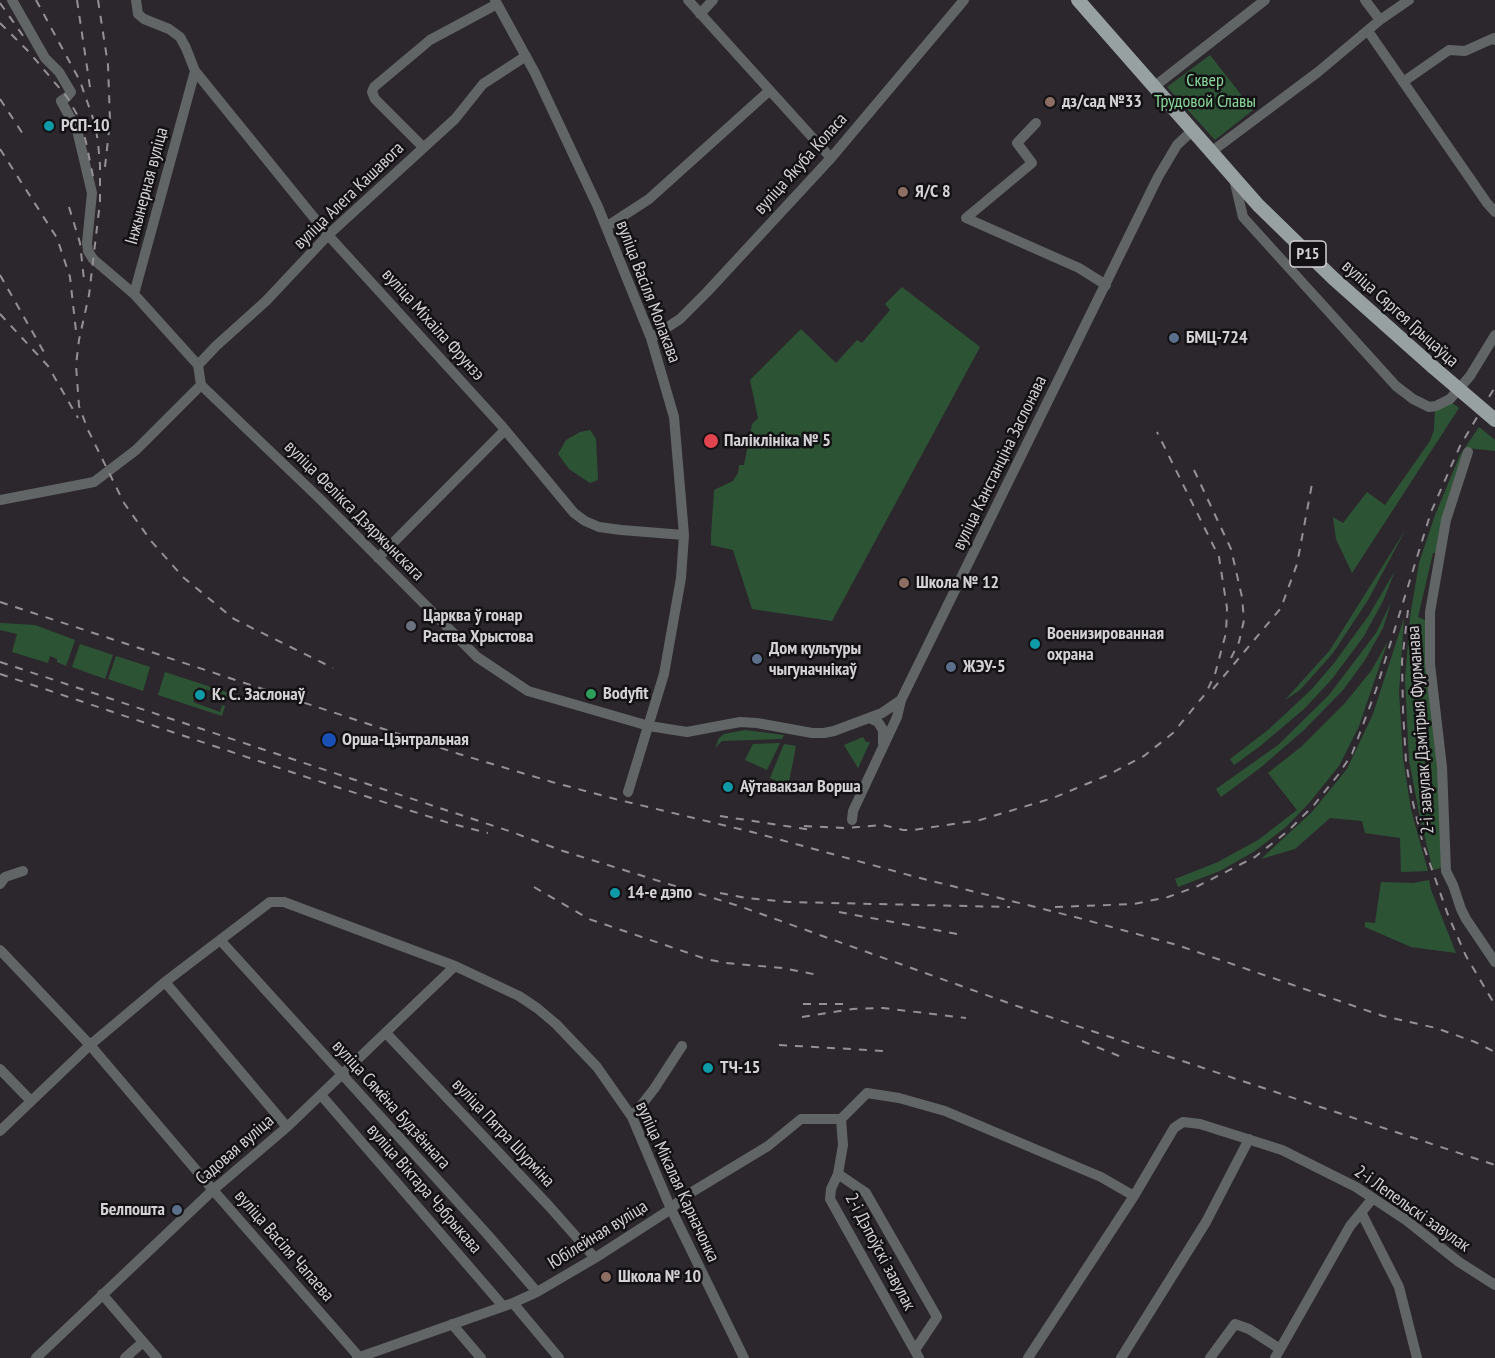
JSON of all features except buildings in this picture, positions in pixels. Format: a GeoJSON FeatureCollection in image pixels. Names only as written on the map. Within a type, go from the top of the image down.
{"type":"FeatureCollection","features":[{"type":"Feature","properties":{"kind":"main road","name":"вуліца Сяргея Грыцаўца"},"geometry":{"type":"LineString","coordinates":[[1078,0],[1234,179],[1324,270],[1495,420]]}},
{"type":"Feature","properties":{"kind":"street"},"geometry":{"type":"LineString","coordinates":[[0,500],[93,482],[136,450],[201,385],[198,365],[134,294],[93,259],[88,251],[92,194],[77,130],[61,101],[71,92],[59,72],[45,58],[12,0]]}},
{"type":"Feature","properties":{"kind":"street"},"geometry":{"type":"LineString","coordinates":[[135,0],[138,14],[144,19],[169,29],[180,37],[195,71]]}},
{"type":"Feature","properties":{"kind":"street"},"geometry":{"type":"LineString","coordinates":[[688,0],[831,158]]}},
{"type":"Feature","properties":{"kind":"street"},"geometry":{"type":"LineString","coordinates":[[700,14],[713,0]]}},
{"type":"Feature","properties":{"kind":"street","name":"вуліца Якуба Коласа"},"geometry":{"type":"LineString","coordinates":[[651,338],[680,319],[707,292],[831,158],[964,0]]}},
{"type":"Feature","properties":{"kind":"street"},"geometry":{"type":"LineString","coordinates":[[1155,86],[1265,0]]}},
{"type":"Feature","properties":{"kind":"street"},"geometry":{"type":"LineString","coordinates":[[1365,0],[1380,20]]}},
{"type":"Feature","properties":{"kind":"street"},"geometry":{"type":"LineString","coordinates":[[1212,152],[1318,72],[1380,20],[1409,0]]}},
{"type":"Feature","properties":{"kind":"street"},"geometry":{"type":"LineString","coordinates":[[423,147],[375,99],[372,92],[374,87],[430,40],[496,2]]}},
{"type":"Feature","properties":{"kind":"street","name":"вуліца Васіля Молакава"},"geometry":{"type":"LineString","coordinates":[[496,2],[526,56],[606,227],[651,338],[674,417],[684,535],[681,578],[665,669],[628,792]]}},
{"type":"Feature","properties":{"kind":"street"},"geometry":{"type":"LineString","coordinates":[[1368,31],[1495,212]]}},
{"type":"Feature","properties":{"kind":"street"},"geometry":{"type":"LineString","coordinates":[[1403,82],[1449,50],[1465,51],[1494,38],[1495,40]]}},
{"type":"Feature","properties":{"kind":"street","name":"вуліца Алега Кашавога"},"geometry":{"type":"LineString","coordinates":[[198,365],[266,301],[328,235],[455,119],[483,84],[526,56]]}},
{"type":"Feature","properties":{"kind":"street","name":"Інжынерная вуліца"},"geometry":{"type":"LineString","coordinates":[[134,294],[195,71]]}},
{"type":"Feature","properties":{"kind":"street","name":"вуліца Міхаіла Фрунзэ"},"geometry":{"type":"LineString","coordinates":[[195,71],[328,235],[506,430],[574,513],[599,527],[684,535]]}},
{"type":"Feature","properties":{"kind":"street"},"geometry":{"type":"LineString","coordinates":[[606,227],[648,199],[769,91]]}},
{"type":"Feature","properties":{"kind":"street"},"geometry":{"type":"LineString","coordinates":[[1035,123],[1017,143],[1032,163],[966,218],[1069,264],[1107,285]]}},
{"type":"Feature","properties":{"kind":"street","name":"вуліца Канстанціна Заслонава"},"geometry":{"type":"LineString","coordinates":[[852,820],[853,812],[897,717],[901,700],[1169,155],[1193,130]]}},
{"type":"Feature","properties":{"kind":"street"},"geometry":{"type":"LineString","coordinates":[[1234,179],[1243,217],[1396,386],[1413,399],[1429,407],[1437,406],[1450,399],[1470,376],[1495,335]]}},
{"type":"Feature","properties":{"kind":"street","name":"вуліца Фелікса Дзяржынскага"},"geometry":{"type":"LineString","coordinates":[[201,385],[321,500],[477,657],[528,691],[649,726],[687,732],[740,722],[824,733],[869,718],[892,708],[901,700]]}},
{"type":"Feature","properties":{"kind":"street"},"geometry":{"type":"LineString","coordinates":[[378,558],[506,430]]}},
{"type":"Feature","properties":{"kind":"street","name":"2-і завулак Дзмітрыя Фурманава"},"geometry":{"type":"LineString","coordinates":[[1468,452],[1446,520],[1430,612],[1430,664],[1442,767],[1446,871],[1466,919],[1495,962]]}},
{"type":"Feature","properties":{"kind":"street"},"geometry":{"type":"LineString","coordinates":[[869,718],[878,722],[883,730],[883,745]]}},
{"type":"Feature","properties":{"kind":"street"},"geometry":{"type":"LineString","coordinates":[[0,884],[5,877],[23,872]]}},
{"type":"Feature","properties":{"kind":"street","name":"вуліца Мікалая Карначонка"},"geometry":{"type":"LineString","coordinates":[[220,941],[270,902],[284,902],[455,966],[519,996],[545,1014],[597,1067],[632,1117],[671,1209],[744,1358]]}},
{"type":"Feature","properties":{"kind":"street"},"geometry":{"type":"LineString","coordinates":[[0,1131],[90,1045],[165,982],[220,941]]}},
{"type":"Feature","properties":{"kind":"street","name":"вуліца Сямёна Будзённага"},"geometry":{"type":"LineString","coordinates":[[220,941],[537,1292]]}},
{"type":"Feature","properties":{"kind":"street","name":"вуліца Васіля Чапаева"},"geometry":{"type":"LineString","coordinates":[[0,950],[90,1045],[359,1358]]}},
{"type":"Feature","properties":{"kind":"street","name":"Садовая вуліца"},"geometry":{"type":"LineString","coordinates":[[36,1358],[213,1190],[287,1127],[455,966]]}},
{"type":"Feature","properties":{"kind":"street"},"geometry":{"type":"LineString","coordinates":[[165,982],[287,1127]]}},
{"type":"Feature","properties":{"kind":"street","name":"вуліца Пятра Шурміна"},"geometry":{"type":"LineString","coordinates":[[386,1033],[595,1258]]}},
{"type":"Feature","properties":{"kind":"street"},"geometry":{"type":"LineString","coordinates":[[632,1117],[654,1089],[682,1046]]}},
{"type":"Feature","properties":{"kind":"street"},"geometry":{"type":"LineString","coordinates":[[0,1069],[31,1101]]}},
{"type":"Feature","properties":{"kind":"street"},"geometry":{"type":"LineString","coordinates":[[841,1119],[867,1093],[898,1098],[945,1111],[1101,1177],[1134,1196],[1028,1358]]}},
{"type":"Feature","properties":{"kind":"street","name":"вуліца Віктара Чэбрыкава"},"geometry":{"type":"LineString","coordinates":[[321,1095],[559,1358]]}},
{"type":"Feature","properties":{"kind":"street","name":"Юбілейная вуліца"},"geometry":{"type":"LineString","coordinates":[[359,1358],[537,1292],[595,1258],[671,1209],[682,1198],[768,1146],[801,1119],[841,1119]]}},
{"type":"Feature","properties":{"kind":"street","name":"2-і Дэпоўскі завулак"},"geometry":{"type":"LineString","coordinates":[[841,1119],[843,1145],[838,1174],[831,1189],[830,1199],[917,1354]]}},
{"type":"Feature","properties":{"kind":"street","name":"2-і Лепельскі завулак"},"geometry":{"type":"LineString","coordinates":[[1134,1196],[1174,1128],[1183,1122],[1200,1124],[1282,1150],[1315,1166],[1373,1198],[1459,1262],[1495,1285]]}},
{"type":"Feature","properties":{"kind":"street"},"geometry":{"type":"LineString","coordinates":[[1121,1358],[1206,1222],[1249,1139]]}},
{"type":"Feature","properties":{"kind":"street"},"geometry":{"type":"LineString","coordinates":[[838,1174],[866,1193],[937,1317],[917,1354]]}},
{"type":"Feature","properties":{"kind":"street"},"geometry":{"type":"LineString","coordinates":[[1210,1358],[1235,1324],[1249,1329],[1278,1353],[1350,1226],[1373,1198]]}},
{"type":"Feature","properties":{"kind":"street"},"geometry":{"type":"LineString","coordinates":[[1362,1214],[1399,1287],[1417,1358]]}},
{"type":"Feature","properties":{"kind":"street"},"geometry":{"type":"LineString","coordinates":[[102,1294],[157,1358]]}},
{"type":"Feature","properties":{"kind":"street"},"geometry":{"type":"LineString","coordinates":[[452,1324],[481,1358]]}},
{"type":"Feature","properties":{"kind":"street"},"geometry":{"type":"LineString","coordinates":[[125,1358],[143,1342]]}},
{"type":"Feature","properties":{"kind":"green space","name":"Сквер Трудовой Славы"},"geometry":{"type":"Polygon","coordinates":[[[1210,55],[1253,110],[1215,140],[1167,87],[1210,55]]]}},
{"type":"Feature","properties":{"kind":"green space"},"geometry":{"type":"Polygon","coordinates":[[[902,287],[980,347],[832,621],[752,609],[733,550],[711,545],[714,490],[733,481],[738,473],[739,465],[744,465],[752,424],[758,418],[750,380],[801,329],[836,363],[857,340],[862,343],[890,310],[885,304],[902,287]]]}},
{"type":"Feature","properties":{"kind":"green space"},"geometry":{"type":"Polygon","coordinates":[[[1451,402],[1459,408],[1352,573],[1336,539],[1333,517],[1343,523],[1367,492],[1385,505],[1430,441],[1434,430],[1435,410],[1451,402]]]}},
{"type":"Feature","properties":{"kind":"green space"},"geometry":{"type":"Polygon","coordinates":[[[1479,427],[1495,440],[1495,451],[1467,448],[1437,553],[1433,553],[1418,617],[1425,620],[1439,767],[1444,867],[1433,870],[1409,760],[1405,679],[1410,617],[1419,563],[1435,515],[1460,455],[1479,427]]]}},
{"type":"Feature","properties":{"kind":"green space"},"geometry":{"type":"Polygon","coordinates":[[[590,430],[596,439],[598,480],[590,483],[569,469],[558,454],[566,440],[580,432],[590,430]]]}},
{"type":"Feature","properties":{"kind":"green space"},"geometry":{"type":"Polygon","coordinates":[[[1406,529],[1368,600],[1333,653],[1300,690],[1285,700],[1330,650],[1406,529]]]}},
{"type":"Feature","properties":{"kind":"green space"},"geometry":{"type":"Polygon","coordinates":[[[1395,571],[1383,601],[1364,636],[1332,679],[1304,709],[1234,765],[1230,759],[1268,730],[1311,690],[1335,662],[1369,615],[1395,571]]]}},
{"type":"Feature","properties":{"kind":"green space"},"geometry":{"type":"Polygon","coordinates":[[[1391,603],[1383,628],[1365,660],[1343,690],[1304,730],[1260,768],[1221,797],[1216,789],[1278,745],[1329,695],[1376,633],[1391,603]]]}},
{"type":"Feature","properties":{"kind":"green space"},"geometry":{"type":"Polygon","coordinates":[[[1404,618],[1399,692],[1403,758],[1411,810],[1428,871],[1401,872],[1400,838],[1365,833],[1362,821],[1330,818],[1295,849],[1261,859],[1312,812],[1347,769],[1373,714],[1404,618]]]}},
{"type":"Feature","properties":{"kind":"green space"},"geometry":{"type":"Polygon","coordinates":[[[0,623],[35,625],[75,640],[66,666],[50,656],[48,663],[12,652],[17,634],[0,630],[0,623]]]}},
{"type":"Feature","properties":{"kind":"green space"},"geometry":{"type":"Polygon","coordinates":[[[1388,641],[1359,726],[1339,766],[1309,803],[1287,826],[1255,851],[1220,871],[1178,887],[1175,879],[1218,862],[1258,840],[1297,810],[1268,773],[1301,747],[1345,703],[1371,671],[1388,641]]]}},
{"type":"Feature","properties":{"kind":"green space"},"geometry":{"type":"Polygon","coordinates":[[[80,644],[113,655],[105,679],[72,667],[80,644]]]}},
{"type":"Feature","properties":{"kind":"green space"},"geometry":{"type":"Polygon","coordinates":[[[116,656],[150,667],[143,691],[108,679],[116,656]]]}},
{"type":"Feature","properties":{"kind":"green space"},"geometry":{"type":"Polygon","coordinates":[[[165,672],[229,693],[226,702],[223,701],[224,695],[198,687],[193,702],[220,712],[222,705],[225,706],[222,716],[158,695],[165,672]]]}},
{"type":"Feature","properties":{"kind":"green space"},"geometry":{"type":"Polygon","coordinates":[[[745,730],[784,735],[782,739],[722,741],[715,748],[719,738],[724,734],[745,730]]]}},
{"type":"Feature","properties":{"kind":"green space"},"geometry":{"type":"Polygon","coordinates":[[[863,737],[866,742],[870,742],[858,768],[844,745],[863,737]]]}},
{"type":"Feature","properties":{"kind":"green space"},"geometry":{"type":"Polygon","coordinates":[[[780,743],[767,770],[745,760],[753,744],[780,743]]]}},
{"type":"Feature","properties":{"kind":"green space"},"geometry":{"type":"Polygon","coordinates":[[[784,744],[796,746],[788,787],[770,778],[784,744]]]}},
{"type":"Feature","properties":{"kind":"green space"},"geometry":{"type":"Polygon","coordinates":[[[1429,880],[1456,953],[1411,947],[1365,927],[1365,922],[1375,923],[1381,882],[1413,883],[1429,880]]]}},
{"type":"Feature","properties":{"kind":"railway"},"geometry":{"type":"LineString","coordinates":[[36,0],[80,81],[95,124],[98,142],[100,202],[89,295],[76,365],[79,406],[88,430],[124,503],[151,541],[184,578],[234,619],[333,668]]}},
{"type":"Feature","properties":{"kind":"railway"},"geometry":{"type":"LineString","coordinates":[[77,0],[91,94]]}},
{"type":"Feature","properties":{"kind":"railway"},"geometry":{"type":"LineString","coordinates":[[98,0],[108,65],[110,121],[105,167]]}},
{"type":"Feature","properties":{"kind":"railway"},"geometry":{"type":"LineString","coordinates":[[0,3],[26,40]]}},
{"type":"Feature","properties":{"kind":"railway"},"geometry":{"type":"LineString","coordinates":[[0,23],[29,52],[67,97],[79,118],[94,181]]}},
{"type":"Feature","properties":{"kind":"railway"},"geometry":{"type":"LineString","coordinates":[[0,99],[23,134]]}},
{"type":"Feature","properties":{"kind":"railway"},"geometry":{"type":"LineString","coordinates":[[0,149],[57,238],[70,277],[76,331]]}},
{"type":"Feature","properties":{"kind":"railway"},"geometry":{"type":"LineString","coordinates":[[69,207],[80,243],[84,280]]}},
{"type":"Feature","properties":{"kind":"railway"},"geometry":{"type":"LineString","coordinates":[[0,275],[45,354]]}},
{"type":"Feature","properties":{"kind":"railway"},"geometry":{"type":"LineString","coordinates":[[0,314],[48,366],[78,418]]}},
{"type":"Feature","properties":{"kind":"railway"},"geometry":{"type":"LineString","coordinates":[[1055,907],[1134,904],[1168,897],[1198,886],[1255,857],[1288,831],[1314,805],[1352,754],[1376,690],[1431,512],[1460,446],[1495,387]]}},
{"type":"Feature","properties":{"kind":"railway"},"geometry":{"type":"LineString","coordinates":[[804,826],[846,828],[883,825],[913,830],[980,820],[1053,798],[1108,775],[1144,756],[1173,733],[1206,693],[1215,674],[1226,633],[1227,608],[1219,557],[1157,432]]}},
{"type":"Feature","properties":{"kind":"railway"},"geometry":{"type":"LineString","coordinates":[[1194,470],[1231,549],[1242,597],[1244,620],[1239,642],[1228,664]]}},
{"type":"Feature","properties":{"kind":"railway"},"geometry":{"type":"LineString","coordinates":[[1213,689],[1281,608],[1297,564],[1312,484]]}},
{"type":"Feature","properties":{"kind":"railway"},"geometry":{"type":"LineString","coordinates":[[0,602],[459,754],[552,782],[752,832],[1177,945],[1383,1016],[1436,1028],[1495,1052]]}},
{"type":"Feature","properties":{"kind":"railway"},"geometry":{"type":"LineString","coordinates":[[1408,610],[1402,661],[1403,711],[1406,762],[1413,803],[1423,844],[1448,915],[1466,956],[1495,1005]]}},
{"type":"Feature","properties":{"kind":"railway"},"geometry":{"type":"LineString","coordinates":[[0,662],[563,851],[742,907],[1014,1005],[1495,1165]]}},
{"type":"Feature","properties":{"kind":"railway"},"geometry":{"type":"LineString","coordinates":[[0,674],[315,780],[449,823],[488,833]]}},
{"type":"Feature","properties":{"kind":"railway"},"geometry":{"type":"LineString","coordinates":[[720,816],[812,830]]}},
{"type":"Feature","properties":{"kind":"railway"},"geometry":{"type":"LineString","coordinates":[[534,887],[589,919],[706,959],[782,968],[818,975]]}},
{"type":"Feature","properties":{"kind":"railway"},"geometry":{"type":"LineString","coordinates":[[720,893],[788,902],[1010,907]]}},
{"type":"Feature","properties":{"kind":"railway"},"geometry":{"type":"LineString","coordinates":[[839,912],[957,934]]}},
{"type":"Feature","properties":{"kind":"railway"},"geometry":{"type":"LineString","coordinates":[[803,1004],[847,1004]]}},
{"type":"Feature","properties":{"kind":"railway"},"geometry":{"type":"LineString","coordinates":[[802,1017],[853,1009],[883,1008],[966,1018]]}},
{"type":"Feature","properties":{"kind":"railway"},"geometry":{"type":"LineString","coordinates":[[1082,1041],[1124,1058]]}},
{"type":"Feature","properties":{"kind":"railway"},"geometry":{"type":"LineString","coordinates":[[779,1045],[885,1051]]}},
{"type":"Feature","properties":{"kind":"place","name":"дз/сад №33"},"geometry":{"type":"Point","coordinates":[1050,102]}},
{"type":"Feature","properties":{"kind":"place","name":"РСП-10"},"geometry":{"type":"Point","coordinates":[49,126]}},
{"type":"Feature","properties":{"kind":"place","name":"Я/С 8"},"geometry":{"type":"Point","coordinates":[903,192]}},
{"type":"Feature","properties":{"kind":"place","name":"БМЦ-724"},"geometry":{"type":"Point","coordinates":[1174,338]}},
{"type":"Feature","properties":{"kind":"place","name":"Паліклініка № 5"},"geometry":{"type":"Point","coordinates":[711,441]}},
{"type":"Feature","properties":{"kind":"place","name":"Школа № 12"},"geometry":{"type":"Point","coordinates":[904,583]}},
{"type":"Feature","properties":{"kind":"place","name":"Царква ў гонар Раства Хрыстова"},"geometry":{"type":"Point","coordinates":[411,626]}},
{"type":"Feature","properties":{"kind":"place","name":"Военизированная охрана"},"geometry":{"type":"Point","coordinates":[1035,644]}},
{"type":"Feature","properties":{"kind":"place","name":"Дом культуры чыгуначнікаў"},"geometry":{"type":"Point","coordinates":[757,659]}},
{"type":"Feature","properties":{"kind":"place","name":"ЖЭУ-5"},"geometry":{"type":"Point","coordinates":[951,667]}},
{"type":"Feature","properties":{"kind":"place","name":"Bodyfit"},"geometry":{"type":"Point","coordinates":[591,694]}},
{"type":"Feature","properties":{"kind":"place","name":"К. С. Заслонаў"},"geometry":{"type":"Point","coordinates":[200,695]}},
{"type":"Feature","properties":{"kind":"place","name":"Орша-Цэнтральная"},"geometry":{"type":"Point","coordinates":[329,740]}},
{"type":"Feature","properties":{"kind":"place","name":"Аўтавакзал Ворша"},"geometry":{"type":"Point","coordinates":[728,787]}},
{"type":"Feature","properties":{"kind":"place","name":"14-е дэпо"},"geometry":{"type":"Point","coordinates":[615,893]}},
{"type":"Feature","properties":{"kind":"place","name":"ТЧ-15"},"geometry":{"type":"Point","coordinates":[708,1068]}},
{"type":"Feature","properties":{"kind":"place","name":"Белпошта"},"geometry":{"type":"Point","coordinates":[177,1210]}},
{"type":"Feature","properties":{"kind":"place","name":"Школа № 10"},"geometry":{"type":"Point","coordinates":[606,1277]}}]}
